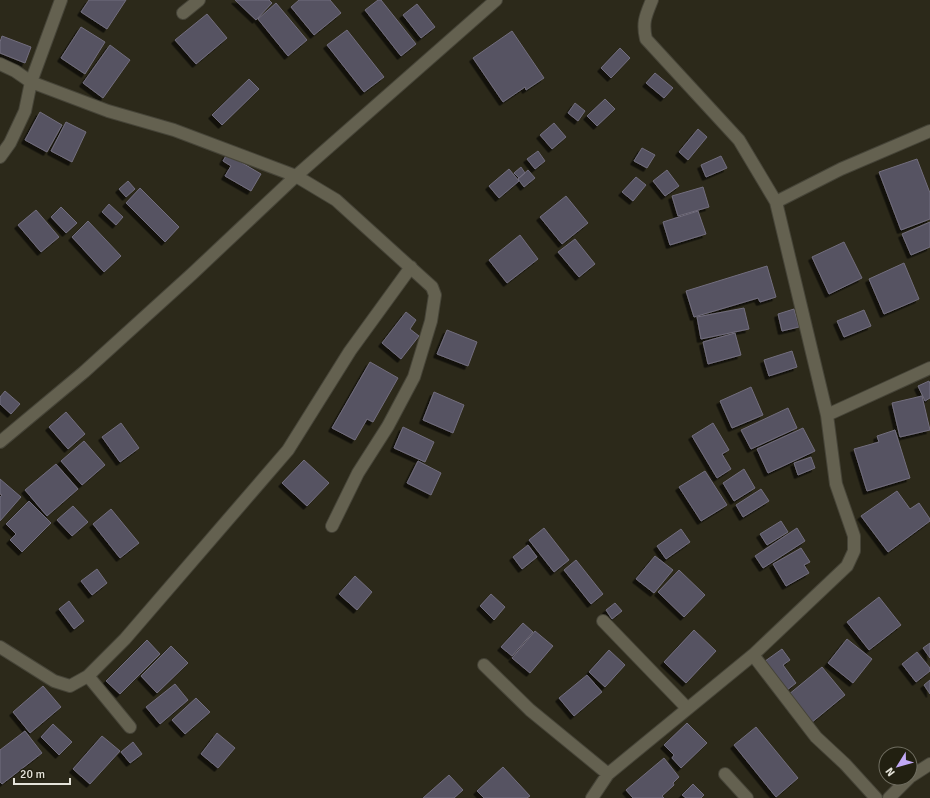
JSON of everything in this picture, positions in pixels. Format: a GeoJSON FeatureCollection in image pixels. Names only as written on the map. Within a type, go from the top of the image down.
{"type":"FeatureCollection","features":[{"type":"Feature","properties":{"kind":"street"},"geometry":{"type":"LineString","coordinates":[[0,157],[10,143],[25,111],[32,82],[61,0]]}},
{"type":"Feature","properties":{"kind":"street"},"geometry":{"type":"LineString","coordinates":[[183,13],[199,0]]}},
{"type":"Feature","properties":{"kind":"street"},"geometry":{"type":"LineString","coordinates":[[0,442],[84,372],[192,274],[296,176],[496,0]]}},
{"type":"Feature","properties":{"kind":"street"},"geometry":{"type":"LineString","coordinates":[[592,798],[608,774],[753,655],[847,566],[854,551],[854,536],[836,484],[827,415],[776,202],[739,140],[646,39],[643,29],[645,18],[652,0]]}},
{"type":"Feature","properties":{"kind":"street"},"geometry":{"type":"LineString","coordinates":[[0,64],[15,71],[32,82],[108,111],[174,130],[296,176],[336,200],[432,287],[435,295],[431,321],[414,377],[388,426],[358,473],[332,526]]}},
{"type":"Feature","properties":{"kind":"street"},"geometry":{"type":"LineString","coordinates":[[776,202],[842,169],[930,131]]}},
{"type":"Feature","properties":{"kind":"street"},"geometry":{"type":"LineString","coordinates":[[0,647],[54,681],[70,686],[88,676],[125,638],[288,450],[350,351],[411,267]]}},
{"type":"Feature","properties":{"kind":"street"},"geometry":{"type":"LineString","coordinates":[[827,415],[930,368]]}},
{"type":"Feature","properties":{"kind":"street"},"geometry":{"type":"LineString","coordinates":[[602,621],[687,708]]}},
{"type":"Feature","properties":{"kind":"street"},"geometry":{"type":"LineString","coordinates":[[753,655],[816,737],[845,764],[876,798]]}},
{"type":"Feature","properties":{"kind":"street"},"geometry":{"type":"LineString","coordinates":[[484,665],[530,710],[608,774]]}},
{"type":"Feature","properties":{"kind":"street"},"geometry":{"type":"LineString","coordinates":[[88,676],[130,727]]}},
{"type":"Feature","properties":{"kind":"street"},"geometry":{"type":"LineString","coordinates":[[918,772],[930,764]]}},
{"type":"Feature","properties":{"kind":"street"},"geometry":{"type":"LineString","coordinates":[[724,774],[747,798]]}},
{"type":"Feature","properties":{"kind":"street"},"geometry":{"type":"LineString","coordinates":[[889,798],[902,786]]}},
{"type":"Feature","properties":{"kind":"building"},"geometry":{"type":"Polygon","coordinates":[[[89,0],[126,0],[107,29],[81,12],[89,0]]]}},
{"type":"Feature","properties":{"kind":"building"},"geometry":{"type":"Polygon","coordinates":[[[235,0],[269,0],[272,3],[256,20],[235,0]]]}},
{"type":"Feature","properties":{"kind":"building"},"geometry":{"type":"Polygon","coordinates":[[[299,0],[330,0],[341,13],[314,35],[291,7],[299,0]]]}},
{"type":"Feature","properties":{"kind":"building"},"geometry":{"type":"Polygon","coordinates":[[[378,0],[381,0],[416,44],[401,56],[365,10],[378,0]]]}},
{"type":"Feature","properties":{"kind":"building"},"geometry":{"type":"Polygon","coordinates":[[[276,3],[307,40],[288,56],[258,19],[276,3]]]}},
{"type":"Feature","properties":{"kind":"building"},"geometry":{"type":"Polygon","coordinates":[[[417,4],[435,27],[421,38],[403,15],[417,4]]]}},
{"type":"Feature","properties":{"kind":"building"},"geometry":{"type":"Polygon","coordinates":[[[207,14],[227,38],[196,64],[175,40],[207,14]]]}},
{"type":"Feature","properties":{"kind":"building"},"geometry":{"type":"Polygon","coordinates":[[[81,27],[105,42],[85,74],[61,58],[81,27]]]}},
{"type":"Feature","properties":{"kind":"building"},"geometry":{"type":"Polygon","coordinates":[[[347,30],[384,77],[364,92],[327,45],[347,30]]]}},
{"type":"Feature","properties":{"kind":"building"},"geometry":{"type":"Polygon","coordinates":[[[512,31],[544,78],[526,90],[525,87],[503,102],[473,58],[512,31]]]}},
{"type":"Feature","properties":{"kind":"building"},"geometry":{"type":"Polygon","coordinates":[[[2,36],[31,47],[25,63],[0,53],[0,42],[2,36]]]}},
{"type":"Feature","properties":{"kind":"building"},"geometry":{"type":"Polygon","coordinates":[[[110,45],[130,60],[103,98],[83,83],[110,45]]]}},
{"type":"Feature","properties":{"kind":"building"},"geometry":{"type":"Polygon","coordinates":[[[620,48],[630,58],[611,78],[601,68],[620,48]]]}},
{"type":"Feature","properties":{"kind":"building"},"geometry":{"type":"Polygon","coordinates":[[[655,73],[673,88],[664,98],[646,83],[655,73]]]}},
{"type":"Feature","properties":{"kind":"building"},"geometry":{"type":"Polygon","coordinates":[[[249,79],[259,89],[222,125],[212,115],[249,79]]]}},
{"type":"Feature","properties":{"kind":"building"},"geometry":{"type":"Polygon","coordinates":[[[605,99],[615,109],[597,126],[587,116],[605,99]]]}},
{"type":"Feature","properties":{"kind":"building"},"geometry":{"type":"Polygon","coordinates":[[[575,103],[585,111],[578,121],[568,113],[575,103]]]}},
{"type":"Feature","properties":{"kind":"building"},"geometry":{"type":"Polygon","coordinates":[[[40,112],[62,125],[47,152],[25,140],[40,112]]]}},
{"type":"Feature","properties":{"kind":"building"},"geometry":{"type":"Polygon","coordinates":[[[66,122],[86,132],[72,162],[51,151],[66,122]]]}},
{"type":"Feature","properties":{"kind":"building"},"geometry":{"type":"Polygon","coordinates":[[[554,123],[566,137],[552,149],[540,135],[554,123]]]}},
{"type":"Feature","properties":{"kind":"building"},"geometry":{"type":"Polygon","coordinates":[[[698,129],[707,137],[688,160],[679,152],[698,129]]]}},
{"type":"Feature","properties":{"kind":"building"},"geometry":{"type":"Polygon","coordinates":[[[642,148],[655,155],[647,168],[634,161],[642,148]]]}},
{"type":"Feature","properties":{"kind":"building"},"geometry":{"type":"Polygon","coordinates":[[[538,151],[545,161],[535,169],[527,159],[538,151]]]}},
{"type":"Feature","properties":{"kind":"building"},"geometry":{"type":"Polygon","coordinates":[[[227,154],[261,174],[251,191],[225,176],[231,166],[223,161],[227,154]]]}},
{"type":"Feature","properties":{"kind":"building"},"geometry":{"type":"Polygon","coordinates":[[[721,156],[727,168],[706,177],[701,165],[721,156]]]}},
{"type":"Feature","properties":{"kind":"building"},"geometry":{"type":"Polygon","coordinates":[[[917,159],[930,193],[930,219],[901,230],[879,172],[917,159]]]}},
{"type":"Feature","properties":{"kind":"building"},"geometry":{"type":"Polygon","coordinates":[[[521,167],[525,173],[519,178],[514,173],[521,167]]]}},
{"type":"Feature","properties":{"kind":"building"},"geometry":{"type":"Polygon","coordinates":[[[509,169],[519,181],[499,198],[489,186],[509,169]]]}},
{"type":"Feature","properties":{"kind":"building"},"geometry":{"type":"Polygon","coordinates":[[[528,170],[535,178],[524,187],[518,179],[528,170]]]}},
{"type":"Feature","properties":{"kind":"building"},"geometry":{"type":"Polygon","coordinates":[[[667,170],[679,186],[665,196],[653,181],[667,170]]]}},
{"type":"Feature","properties":{"kind":"building"},"geometry":{"type":"Polygon","coordinates":[[[636,177],[646,185],[633,201],[622,192],[636,177]]]}},
{"type":"Feature","properties":{"kind":"building"},"geometry":{"type":"Polygon","coordinates":[[[128,181],[135,189],[126,197],[119,189],[128,181]]]}},
{"type":"Feature","properties":{"kind":"building"},"geometry":{"type":"Polygon","coordinates":[[[703,187],[709,207],[678,216],[672,196],[703,187]]]}},
{"type":"Feature","properties":{"kind":"building"},"geometry":{"type":"Polygon","coordinates":[[[140,188],[179,227],[165,242],[126,203],[140,188]]]}},
{"type":"Feature","properties":{"kind":"building"},"geometry":{"type":"Polygon","coordinates":[[[566,196],[588,223],[562,244],[540,217],[566,196]]]}},
{"type":"Feature","properties":{"kind":"building"},"geometry":{"type":"Polygon","coordinates":[[[109,204],[123,217],[116,225],[102,212],[109,204]]]}},
{"type":"Feature","properties":{"kind":"building"},"geometry":{"type":"Polygon","coordinates":[[[61,207],[77,223],[66,233],[51,217],[61,207]]]}},
{"type":"Feature","properties":{"kind":"building"},"geometry":{"type":"Polygon","coordinates":[[[36,210],[59,237],[41,252],[18,225],[36,210]]]}},
{"type":"Feature","properties":{"kind":"building"},"geometry":{"type":"Polygon","coordinates":[[[698,211],[706,234],[670,245],[663,222],[698,211]]]}},
{"type":"Feature","properties":{"kind":"building"},"geometry":{"type":"Polygon","coordinates":[[[88,221],[121,256],[104,272],[72,237],[88,221]]]}},
{"type":"Feature","properties":{"kind":"building"},"geometry":{"type":"Polygon","coordinates":[[[930,222],[930,247],[911,255],[902,234],[930,222]]]}},
{"type":"Feature","properties":{"kind":"building"},"geometry":{"type":"Polygon","coordinates":[[[520,235],[538,259],[507,283],[489,260],[520,235]]]}},
{"type":"Feature","properties":{"kind":"building"},"geometry":{"type":"Polygon","coordinates":[[[575,239],[595,264],[579,277],[558,252],[575,239]]]}},
{"type":"Feature","properties":{"kind":"building"},"geometry":{"type":"Polygon","coordinates":[[[844,242],[862,278],[829,294],[812,257],[844,242]]]}},
{"type":"Feature","properties":{"kind":"building"},"geometry":{"type":"Polygon","coordinates":[[[904,263],[919,299],[884,314],[869,279],[904,263]]]}},
{"type":"Feature","properties":{"kind":"building"},"geometry":{"type":"Polygon","coordinates":[[[767,266],[776,297],[760,302],[758,298],[694,317],[686,291],[767,266]]]}},
{"type":"Feature","properties":{"kind":"building"},"geometry":{"type":"Polygon","coordinates":[[[744,308],[749,329],[701,339],[697,317],[744,308]]]}},
{"type":"Feature","properties":{"kind":"building"},"geometry":{"type":"Polygon","coordinates":[[[794,309],[799,327],[782,331],[778,314],[794,309]]]}},
{"type":"Feature","properties":{"kind":"building"},"geometry":{"type":"Polygon","coordinates":[[[864,310],[871,326],[844,337],[837,321],[864,310]]]}},
{"type":"Feature","properties":{"kind":"building"},"geometry":{"type":"Polygon","coordinates":[[[406,312],[416,320],[410,329],[419,336],[401,359],[382,343],[406,312]]]}},
{"type":"Feature","properties":{"kind":"building"},"geometry":{"type":"Polygon","coordinates":[[[447,330],[477,342],[468,366],[437,354],[447,330]]]}},
{"type":"Feature","properties":{"kind":"building"},"geometry":{"type":"Polygon","coordinates":[[[735,333],[741,355],[708,364],[703,342],[735,333]]]}},
{"type":"Feature","properties":{"kind":"building"},"geometry":{"type":"Polygon","coordinates":[[[792,351],[797,367],[769,376],[764,360],[792,351]]]}},
{"type":"Feature","properties":{"kind":"building"},"geometry":{"type":"Polygon","coordinates":[[[370,362],[398,378],[373,422],[367,419],[355,440],[332,428],[370,362]]]}},
{"type":"Feature","properties":{"kind":"building"},"geometry":{"type":"Polygon","coordinates":[[[929,381],[930,398],[925,401],[918,386],[929,381]]]}},
{"type":"Feature","properties":{"kind":"building"},"geometry":{"type":"Polygon","coordinates":[[[751,387],[763,415],[732,428],[720,401],[751,387]]]}},
{"type":"Feature","properties":{"kind":"building"},"geometry":{"type":"Polygon","coordinates":[[[5,391],[20,404],[11,414],[0,404],[0,397],[5,391]]]}},
{"type":"Feature","properties":{"kind":"building"},"geometry":{"type":"Polygon","coordinates":[[[434,392],[464,405],[453,433],[423,420],[434,392]]]}},
{"type":"Feature","properties":{"kind":"building"},"geometry":{"type":"Polygon","coordinates":[[[922,396],[930,430],[900,437],[892,403],[922,396]]]}},
{"type":"Feature","properties":{"kind":"building"},"geometry":{"type":"Polygon","coordinates":[[[788,408],[797,428],[751,449],[741,430],[788,408]]]}},
{"type":"Feature","properties":{"kind":"building"},"geometry":{"type":"Polygon","coordinates":[[[66,412],[85,434],[68,449],[49,427],[66,412]]]}},
{"type":"Feature","properties":{"kind":"building"},"geometry":{"type":"Polygon","coordinates":[[[121,423],[139,448],[120,462],[102,437],[121,423]]]}},
{"type":"Feature","properties":{"kind":"building"},"geometry":{"type":"Polygon","coordinates":[[[713,423],[729,450],[722,454],[731,469],[717,478],[692,436],[713,423]]]}},
{"type":"Feature","properties":{"kind":"building"},"geometry":{"type":"Polygon","coordinates":[[[403,427],[434,442],[425,462],[394,448],[403,427]]]}},
{"type":"Feature","properties":{"kind":"building"},"geometry":{"type":"Polygon","coordinates":[[[803,428],[815,451],[768,473],[757,449],[803,428]]]}},
{"type":"Feature","properties":{"kind":"building"},"geometry":{"type":"Polygon","coordinates":[[[895,430],[910,478],[867,491],[854,449],[879,442],[877,436],[895,430]]]}},
{"type":"Feature","properties":{"kind":"building"},"geometry":{"type":"Polygon","coordinates":[[[84,441],[105,465],[82,485],[61,461],[84,441]]]}},
{"type":"Feature","properties":{"kind":"building"},"geometry":{"type":"Polygon","coordinates":[[[811,457],[815,468],[798,475],[794,463],[811,457]]]}},
{"type":"Feature","properties":{"kind":"building"},"geometry":{"type":"Polygon","coordinates":[[[304,460],[329,483],[307,506],[282,483],[304,460]]]}},
{"type":"Feature","properties":{"kind":"building"},"geometry":{"type":"Polygon","coordinates":[[[418,461],[441,473],[431,495],[407,483],[418,461]]]}},
{"type":"Feature","properties":{"kind":"building"},"geometry":{"type":"Polygon","coordinates":[[[56,464],[78,489],[47,516],[25,490],[56,464]]]}},
{"type":"Feature","properties":{"kind":"building"},"geometry":{"type":"Polygon","coordinates":[[[744,469],[755,488],[734,501],[723,483],[744,469]]]}},
{"type":"Feature","properties":{"kind":"building"},"geometry":{"type":"Polygon","coordinates":[[[705,471],[727,505],[701,521],[679,487],[705,471]]]}},
{"type":"Feature","properties":{"kind":"building"},"geometry":{"type":"Polygon","coordinates":[[[0,479],[21,497],[0,521],[0,497],[2,495],[0,494],[0,479]]]}},
{"type":"Feature","properties":{"kind":"building"},"geometry":{"type":"Polygon","coordinates":[[[761,489],[769,501],[743,517],[736,505],[761,489]]]}},
{"type":"Feature","properties":{"kind":"building"},"geometry":{"type":"Polygon","coordinates":[[[897,491],[910,509],[919,503],[930,521],[888,552],[861,516],[897,491]]]}},
{"type":"Feature","properties":{"kind":"building"},"geometry":{"type":"Polygon","coordinates":[[[29,501],[51,523],[22,552],[10,540],[16,534],[6,524],[29,501]]]}},
{"type":"Feature","properties":{"kind":"building"},"geometry":{"type":"Polygon","coordinates":[[[73,506],[88,522],[72,536],[57,520],[73,506]]]}},
{"type":"Feature","properties":{"kind":"building"},"geometry":{"type":"Polygon","coordinates":[[[111,509],[139,543],[120,558],[93,524],[111,509]]]}},
{"type":"Feature","properties":{"kind":"building"},"geometry":{"type":"Polygon","coordinates":[[[781,521],[788,532],[767,545],[760,534],[781,521]]]}},
{"type":"Feature","properties":{"kind":"building"},"geometry":{"type":"Polygon","coordinates":[[[544,528],[569,560],[554,572],[529,540],[544,528]]]}},
{"type":"Feature","properties":{"kind":"building"},"geometry":{"type":"Polygon","coordinates":[[[797,528],[805,541],[763,568],[755,556],[797,528]]]}},
{"type":"Feature","properties":{"kind":"building"},"geometry":{"type":"Polygon","coordinates":[[[681,529],[690,542],[666,559],[657,546],[681,529]]]}},
{"type":"Feature","properties":{"kind":"building"},"geometry":{"type":"Polygon","coordinates":[[[528,545],[537,557],[522,569],[513,557],[528,545]]]}},
{"type":"Feature","properties":{"kind":"building"},"geometry":{"type":"Polygon","coordinates":[[[801,548],[810,562],[804,565],[809,573],[786,586],[773,564],[801,548]]]}},
{"type":"Feature","properties":{"kind":"building"},"geometry":{"type":"Polygon","coordinates":[[[655,556],[673,570],[654,593],[636,579],[655,556]]]}},
{"type":"Feature","properties":{"kind":"building"},"geometry":{"type":"Polygon","coordinates":[[[576,560],[603,594],[591,604],[564,570],[576,560]]]}},
{"type":"Feature","properties":{"kind":"building"},"geometry":{"type":"Polygon","coordinates":[[[97,569],[107,583],[92,595],[81,581],[97,569]]]}},
{"type":"Feature","properties":{"kind":"building"},"geometry":{"type":"Polygon","coordinates":[[[679,570],[705,595],[684,617],[658,592],[679,570]]]}},
{"type":"Feature","properties":{"kind":"building"},"geometry":{"type":"Polygon","coordinates":[[[355,576],[372,592],[357,610],[339,594],[355,576]]]}},
{"type":"Feature","properties":{"kind":"building"},"geometry":{"type":"Polygon","coordinates":[[[491,594],[505,607],[494,620],[480,606],[491,594]]]}},
{"type":"Feature","properties":{"kind":"building"},"geometry":{"type":"Polygon","coordinates":[[[879,597],[901,625],[869,650],[847,622],[879,597]]]}},
{"type":"Feature","properties":{"kind":"building"},"geometry":{"type":"Polygon","coordinates":[[[69,601],[84,621],[74,629],[59,609],[69,601]]]}},
{"type":"Feature","properties":{"kind":"building"},"geometry":{"type":"Polygon","coordinates":[[[615,603],[622,611],[612,619],[606,610],[615,603]]]}},
{"type":"Feature","properties":{"kind":"building"},"geometry":{"type":"Polygon","coordinates":[[[523,623],[533,632],[512,656],[501,647],[523,623]]]}},
{"type":"Feature","properties":{"kind":"building"},"geometry":{"type":"Polygon","coordinates":[[[694,630],[716,651],[686,683],[664,662],[694,630]]]}},
{"type":"Feature","properties":{"kind":"building"},"geometry":{"type":"Polygon","coordinates":[[[535,631],[553,646],[530,673],[512,658],[535,631]]]}},
{"type":"Feature","properties":{"kind":"building"},"geometry":{"type":"Polygon","coordinates":[[[847,639],[872,659],[853,683],[828,663],[847,639]]]}},
{"type":"Feature","properties":{"kind":"building"},"geometry":{"type":"Polygon","coordinates":[[[147,640],[160,654],[120,694],[106,681],[147,640]]]}},
{"type":"Feature","properties":{"kind":"building"},"geometry":{"type":"Polygon","coordinates":[[[930,643],[930,658],[923,648],[930,643]]]}},
{"type":"Feature","properties":{"kind":"building"},"geometry":{"type":"Polygon","coordinates":[[[171,646],[188,663],[157,693],[141,676],[171,646]]]}},
{"type":"Feature","properties":{"kind":"building"},"geometry":{"type":"Polygon","coordinates":[[[782,649],[790,660],[783,665],[796,683],[782,694],[761,664],[782,649]]]}},
{"type":"Feature","properties":{"kind":"building"},"geometry":{"type":"Polygon","coordinates":[[[609,650],[625,665],[605,687],[589,672],[609,650]]]}},
{"type":"Feature","properties":{"kind":"building"},"geometry":{"type":"Polygon","coordinates":[[[917,652],[930,668],[930,671],[916,682],[902,664],[917,652]]]}},
{"type":"Feature","properties":{"kind":"building"},"geometry":{"type":"Polygon","coordinates":[[[822,667],[845,695],[811,723],[788,695],[822,667]]]}},
{"type":"Feature","properties":{"kind":"building"},"geometry":{"type":"Polygon","coordinates":[[[587,675],[602,692],[574,716],[559,698],[587,675]]]}},
{"type":"Feature","properties":{"kind":"building"},"geometry":{"type":"Polygon","coordinates":[[[930,680],[930,694],[924,685],[930,680]]]}},
{"type":"Feature","properties":{"kind":"building"},"geometry":{"type":"Polygon","coordinates":[[[175,684],[188,700],[160,724],[146,707],[175,684]]]}},
{"type":"Feature","properties":{"kind":"building"},"geometry":{"type":"Polygon","coordinates":[[[43,686],[61,707],[30,733],[13,712],[43,686]]]}},
{"type":"Feature","properties":{"kind":"building"},"geometry":{"type":"Polygon","coordinates":[[[196,698],[210,712],[185,734],[172,720],[196,698]]]}},
{"type":"Feature","properties":{"kind":"building"},"geometry":{"type":"Polygon","coordinates":[[[687,723],[707,743],[681,768],[672,758],[674,755],[664,745],[687,723]]]}},
{"type":"Feature","properties":{"kind":"building"},"geometry":{"type":"Polygon","coordinates":[[[53,724],[72,742],[59,755],[41,737],[53,724]]]}},
{"type":"Feature","properties":{"kind":"building"},"geometry":{"type":"Polygon","coordinates":[[[756,727],[798,778],[776,797],[734,745],[756,727]]]}},
{"type":"Feature","properties":{"kind":"building"},"geometry":{"type":"Polygon","coordinates":[[[25,731],[42,753],[2,784],[0,782],[0,750],[25,731]]]}},
{"type":"Feature","properties":{"kind":"building"},"geometry":{"type":"Polygon","coordinates":[[[217,733],[235,748],[218,768],[201,754],[217,733]]]}},
{"type":"Feature","properties":{"kind":"building"},"geometry":{"type":"Polygon","coordinates":[[[102,736],[120,751],[90,784],[73,769],[102,736]]]}},
{"type":"Feature","properties":{"kind":"building"},"geometry":{"type":"Polygon","coordinates":[[[133,742],[142,754],[130,763],[121,752],[133,742]]]}},
{"type":"Feature","properties":{"kind":"building"},"geometry":{"type":"Polygon","coordinates":[[[664,758],[679,777],[673,783],[674,785],[662,796],[664,798],[633,798],[626,790],[664,758]]]}},
{"type":"Feature","properties":{"kind":"building"},"geometry":{"type":"Polygon","coordinates":[[[503,767],[530,796],[527,798],[484,798],[477,791],[503,767]]]}},
{"type":"Feature","properties":{"kind":"building"},"geometry":{"type":"Polygon","coordinates":[[[449,775],[463,790],[454,798],[423,798],[449,775]]]}},
{"type":"Feature","properties":{"kind":"building"},"geometry":{"type":"Polygon","coordinates":[[[693,784],[704,795],[701,798],[686,798],[682,795],[693,784]]]}}]}
